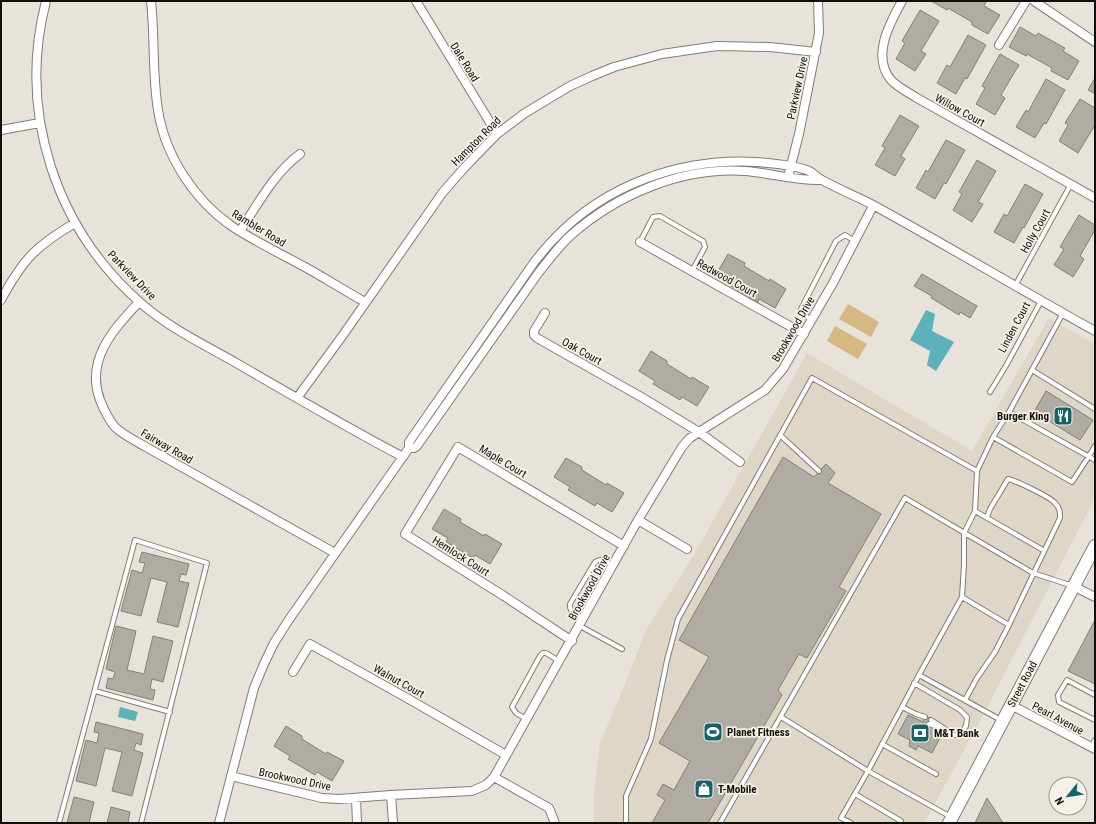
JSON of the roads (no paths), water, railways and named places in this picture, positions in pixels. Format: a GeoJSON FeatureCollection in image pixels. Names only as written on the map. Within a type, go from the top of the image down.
{"type":"FeatureCollection","features":[{"type":"Feature","properties":{"kind":"main road","name":"Street Road"},"geometry":{"type":"LineString","coordinates":[[950,820],[1095,546]]}},
{"type":"Feature","properties":{"kind":"street","name":"Parkview Drive"},"geometry":{"type":"LineString","coordinates":[[46,1],[42,16],[36,70],[40,123],[49,160],[62,197],[75,223],[101,260],[139,302],[170,325],[403,457]]}},
{"type":"Feature","properties":{"kind":"street","name":"Rambler Road"},"geometry":{"type":"LineString","coordinates":[[151,1],[153,19],[154,78],[158,111],[167,145],[175,161],[192,187],[205,203],[218,215],[240,231],[365,302]]}},
{"type":"Feature","properties":{"kind":"street","name":"Dale Road"},"geometry":{"type":"LineString","coordinates":[[416,1],[497,134]]}},
{"type":"Feature","properties":{"kind":"street","name":"Parkview Drive"},"geometry":{"type":"LineString","coordinates":[[788,177],[816,52],[819,33],[818,1]]}},
{"type":"Feature","properties":{"kind":"street","name":"Willow Court"},"geometry":{"type":"LineString","coordinates":[[902,1],[886,30],[881,55],[886,71],[891,80],[917,98],[1095,198]]}},
{"type":"Feature","properties":{"kind":"street"},"geometry":{"type":"LineString","coordinates":[[999,45],[1026,1]]}},
{"type":"Feature","properties":{"kind":"street"},"geometry":{"type":"LineString","coordinates":[[1034,1],[1095,42]]}},
{"type":"Feature","properties":{"kind":"street","name":"Hampton Road"},"geometry":{"type":"LineString","coordinates":[[297,398],[443,192],[497,134],[526,113],[570,86],[609,69],[662,54],[717,46],[770,47],[816,52]]}},
{"type":"Feature","properties":{"kind":"street"},"geometry":{"type":"LineString","coordinates":[[1,130],[40,123]]}},
{"type":"Feature","properties":{"kind":"street"},"geometry":{"type":"LineString","coordinates":[[240,231],[280,173],[300,154]]}},
{"type":"Feature","properties":{"kind":"street"},"geometry":{"type":"LineString","coordinates":[[219,823],[254,688],[274,644],[290,618],[403,457],[409,448],[409,442],[535,261],[553,240],[584,213],[606,198],[628,186],[668,171],[692,165],[720,162],[740,162],[791,166],[809,171],[821,180],[873,206],[1095,331]]}},
{"type":"Feature","properties":{"kind":"street"},"geometry":{"type":"LineString","coordinates":[[409,448],[414,448],[417,446],[556,250],[586,222],[607,208],[628,196],[660,183],[709,172],[745,171],[810,180],[821,180]]}},
{"type":"Feature","properties":{"kind":"street","name":"Brookwood Drive"},"geometry":{"type":"LineString","coordinates":[[231,776],[322,798],[339,799],[392,794],[472,791],[486,785],[494,777],[572,641],[638,520],[682,447],[690,438],[765,390],[783,368],[804,334],[873,206]]}},
{"type":"Feature","properties":{"kind":"street"},"geometry":{"type":"LineString","coordinates":[[1,300],[12,280],[32,252],[54,235],[75,223]]}},
{"type":"Feature","properties":{"kind":"street","name":"Redwood Court"},"geometry":{"type":"LineString","coordinates":[[640,242],[804,334]]}},
{"type":"Feature","properties":{"kind":"street","name":"Fairway Road"},"geometry":{"type":"LineString","coordinates":[[139,302],[108,337],[102,350],[97,368],[96,380],[98,396],[109,419],[116,428],[146,447],[336,553]]}},
{"type":"Feature","properties":{"kind":"street","name":"Oak Court"},"geometry":{"type":"LineString","coordinates":[[545,313],[534,331],[534,335],[537,338],[643,398],[699,432]]}},
{"type":"Feature","properties":{"kind":"street"},"geometry":{"type":"LineString","coordinates":[[699,432],[740,462]]}},
{"type":"Feature","properties":{"kind":"street","name":"Maple Court"},"geometry":{"type":"LineString","coordinates":[[405,534],[458,447],[624,546]]}},
{"type":"Feature","properties":{"kind":"street"},"geometry":{"type":"LineString","coordinates":[[638,520],[687,550]]}},
{"type":"Feature","properties":{"kind":"street","name":"Hemlock Court"},"geometry":{"type":"LineString","coordinates":[[405,534],[504,596],[572,641]]}},
{"type":"Feature","properties":{"kind":"street"},"geometry":{"type":"LineString","coordinates":[[1073,586],[1095,597]]}},
{"type":"Feature","properties":{"kind":"street","name":"Walnut Court"},"geometry":{"type":"LineString","coordinates":[[293,672],[310,644],[506,755]]}},
{"type":"Feature","properties":{"kind":"street","name":"Pearl Avenue"},"geometry":{"type":"LineString","coordinates":[[1011,706],[1094,746]]}},
{"type":"Feature","properties":{"kind":"street"},"geometry":{"type":"LineString","coordinates":[[494,777],[549,808],[555,823]]}},
{"type":"Feature","properties":{"kind":"street"},"geometry":{"type":"LineString","coordinates":[[392,794],[393,823]]}},
{"type":"Feature","properties":{"kind":"street"},"geometry":{"type":"LineString","coordinates":[[356,798],[357,823]]}},
{"type":"Feature","properties":{"kind":"lane","name":"Holly Court"},"geometry":{"type":"LineString","coordinates":[[1015,287],[1071,184]]}},
{"type":"Feature","properties":{"kind":"lane"},"geometry":{"type":"LineString","coordinates":[[640,242],[653,217],[660,216],[703,241],[705,247],[692,271]]}},
{"type":"Feature","properties":{"kind":"lane"},"geometry":{"type":"LineString","coordinates":[[811,320],[801,309],[836,241],[845,235],[855,241]]}},
{"type":"Feature","properties":{"kind":"lane","name":"Linden Court"},"geometry":{"type":"LineString","coordinates":[[990,392],[1007,364],[1040,301]]}},
{"type":"Feature","properties":{"kind":"lane"},"geometry":{"type":"LineString","coordinates":[[838,823],[868,771],[962,596],[964,534],[975,511],[977,471],[993,437],[1009,412],[1063,314]]}},
{"type":"Feature","properties":{"kind":"lane"},"geometry":{"type":"LineString","coordinates":[[1032,370],[1095,409]]}},
{"type":"Feature","properties":{"kind":"lane"},"geometry":{"type":"LineString","coordinates":[[626,823],[626,796],[651,738],[666,660],[678,619],[812,378],[977,471]]}},
{"type":"Feature","properties":{"kind":"lane"},"geometry":{"type":"LineString","coordinates":[[1009,412],[1095,460]]}},
{"type":"Feature","properties":{"kind":"lane"},"geometry":{"type":"LineString","coordinates":[[780,435],[819,471]]}},
{"type":"Feature","properties":{"kind":"lane"},"geometry":{"type":"LineString","coordinates":[[993,437],[1072,482],[1095,446]]}},
{"type":"Feature","properties":{"kind":"lane"},"geometry":{"type":"LineString","coordinates":[[965,700],[977,678],[995,652],[1009,625],[1043,550],[1060,518],[1060,510],[1055,502],[1017,481],[1008,478],[987,517]]}},
{"type":"Feature","properties":{"kind":"lane"},"geometry":{"type":"LineString","coordinates":[[720,823],[905,498],[964,534],[1033,573],[1073,586]]}},
{"type":"Feature","properties":{"kind":"lane"},"geometry":{"type":"LineString","coordinates":[[975,511],[1043,550]]}},
{"type":"Feature","properties":{"kind":"lane"},"geometry":{"type":"LineString","coordinates":[[59,823],[135,540],[208,563],[141,823]]}},
{"type":"Feature","properties":{"kind":"lane"},"geometry":{"type":"LineString","coordinates":[[613,566],[602,559],[595,562],[570,604],[570,608],[582,622],[622,649]]}},
{"type":"Feature","properties":{"kind":"lane"},"geometry":{"type":"LineString","coordinates":[[962,596],[1009,625]]}},
{"type":"Feature","properties":{"kind":"lane"},"geometry":{"type":"LineString","coordinates":[[526,719],[516,713],[512,707],[540,656],[543,653],[546,653],[560,662]]}},
{"type":"Feature","properties":{"kind":"lane"},"geometry":{"type":"LineString","coordinates":[[919,675],[1003,721]]}},
{"type":"Feature","properties":{"kind":"lane"},"geometry":{"type":"LineString","coordinates":[[1095,695],[1067,680],[1058,695],[1060,702],[1095,720]]}},
{"type":"Feature","properties":{"kind":"lane"},"geometry":{"type":"LineString","coordinates":[[914,683],[960,710],[967,717],[966,726],[961,734],[954,735],[930,722]]}},
{"type":"Feature","properties":{"kind":"lane"},"geometry":{"type":"LineString","coordinates":[[95,691],[170,712]]}},
{"type":"Feature","properties":{"kind":"lane"},"geometry":{"type":"LineString","coordinates":[[902,706],[924,719]]}},
{"type":"Feature","properties":{"kind":"lane"},"geometry":{"type":"LineString","coordinates":[[781,717],[950,820]]}},
{"type":"Feature","properties":{"kind":"lane"},"geometry":{"type":"LineString","coordinates":[[882,744],[936,774]]}},
{"type":"Feature","properties":{"kind":"lane"},"geometry":{"type":"LineString","coordinates":[[855,794],[901,821],[901,823]]}},
{"type":"Feature","properties":{"kind":"lane"},"geometry":{"type":"LineString","coordinates":[[841,818],[851,823]]}},
{"type":"Feature","properties":{"kind":"water"},"geometry":{"type":"Polygon","coordinates":[[[926,310],[935,314],[932,331],[954,342],[936,371],[927,365],[930,351],[910,340],[926,310]]]}},
{"type":"Feature","properties":{"kind":"water"},"geometry":{"type":"Polygon","coordinates":[[[120,707],[138,712],[135,721],[118,717],[120,707]]]}},
{"type":"Feature","properties":{"kind":"place","name":"Burger King"},"geometry":{"type":"Point","coordinates":[1063,416]}},
{"type":"Feature","properties":{"kind":"place","name":"Planet Fitness"},"geometry":{"type":"Point","coordinates":[713,732]}},
{"type":"Feature","properties":{"kind":"place","name":"M&T Bank"},"geometry":{"type":"Point","coordinates":[920,733]}},
{"type":"Feature","properties":{"kind":"place","name":"T-Mobile"},"geometry":{"type":"Point","coordinates":[704,789]}}]}
